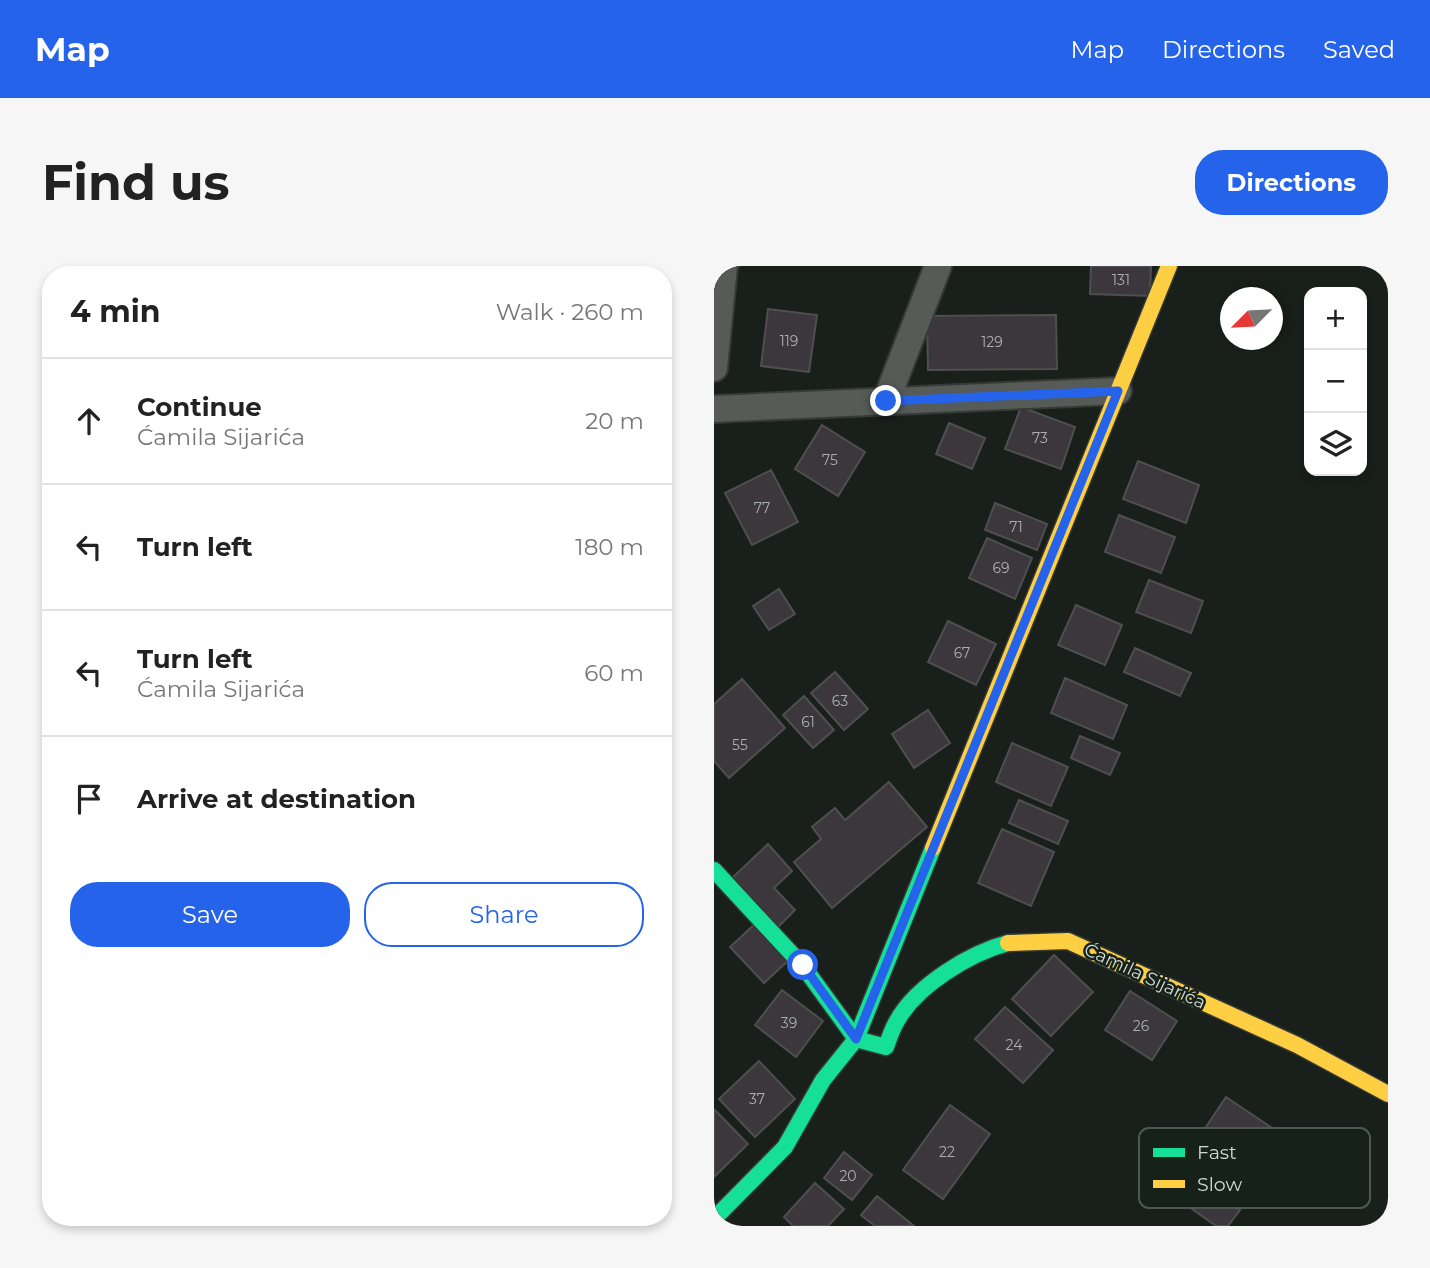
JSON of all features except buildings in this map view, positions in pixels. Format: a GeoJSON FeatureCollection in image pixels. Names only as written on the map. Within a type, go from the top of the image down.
{"type":"FeatureCollection","features":[{"type":"Feature","properties":{"kind":"street"},"geometry":{"type":"LineString","coordinates":[[714,368],[724,266]]}},
{"type":"Feature","properties":{"kind":"street"},"geometry":{"type":"LineString","coordinates":[[886,401],[938,266]]}},
{"type":"Feature","properties":{"kind":"street"},"geometry":{"type":"LineString","coordinates":[[714,1219],[785,1147],[823,1080],[856,1039],[1168,266]]}},
{"type":"Feature","properties":{"kind":"street"},"geometry":{"type":"LineString","coordinates":[[714,409],[1118,391]]}},
{"type":"Feature","properties":{"kind":"street"},"geometry":{"type":"LineString","coordinates":[[714,870],[803,965],[856,1039]]}},
{"type":"Feature","properties":{"kind":"street","name":"Ćamila Sijarića"},"geometry":{"type":"LineString","coordinates":[[856,1039],[886,1047],[897,1020],[923,990],[963,961],[1006,943],[1068,941],[1297,1045],[1388,1094]]}},
{"type":"Feature","properties":{"kind":"traffic: fast"},"geometry":{"type":"LineString","coordinates":[[714,1219],[785,1147],[823,1080],[856,1039],[933,848]]}},
{"type":"Feature","properties":{"kind":"traffic: fast"},"geometry":{"type":"LineString","coordinates":[[714,870],[803,966],[856,1039],[886,1047],[895,1024],[917,995],[961,963],[1008,943]]}},
{"type":"Feature","properties":{"kind":"traffic: slow"},"geometry":{"type":"LineString","coordinates":[[933,848],[1169,266]]}},
{"type":"Feature","properties":{"kind":"traffic: slow"},"geometry":{"type":"LineString","coordinates":[[1008,943],[1068,941],[1297,1045],[1388,1094]]}},
{"type":"Feature","properties":{"kind":"route"},"geometry":{"type":"LineString","coordinates":[[803,965],[856,1039],[1118,391],[886,401]]}}]}
